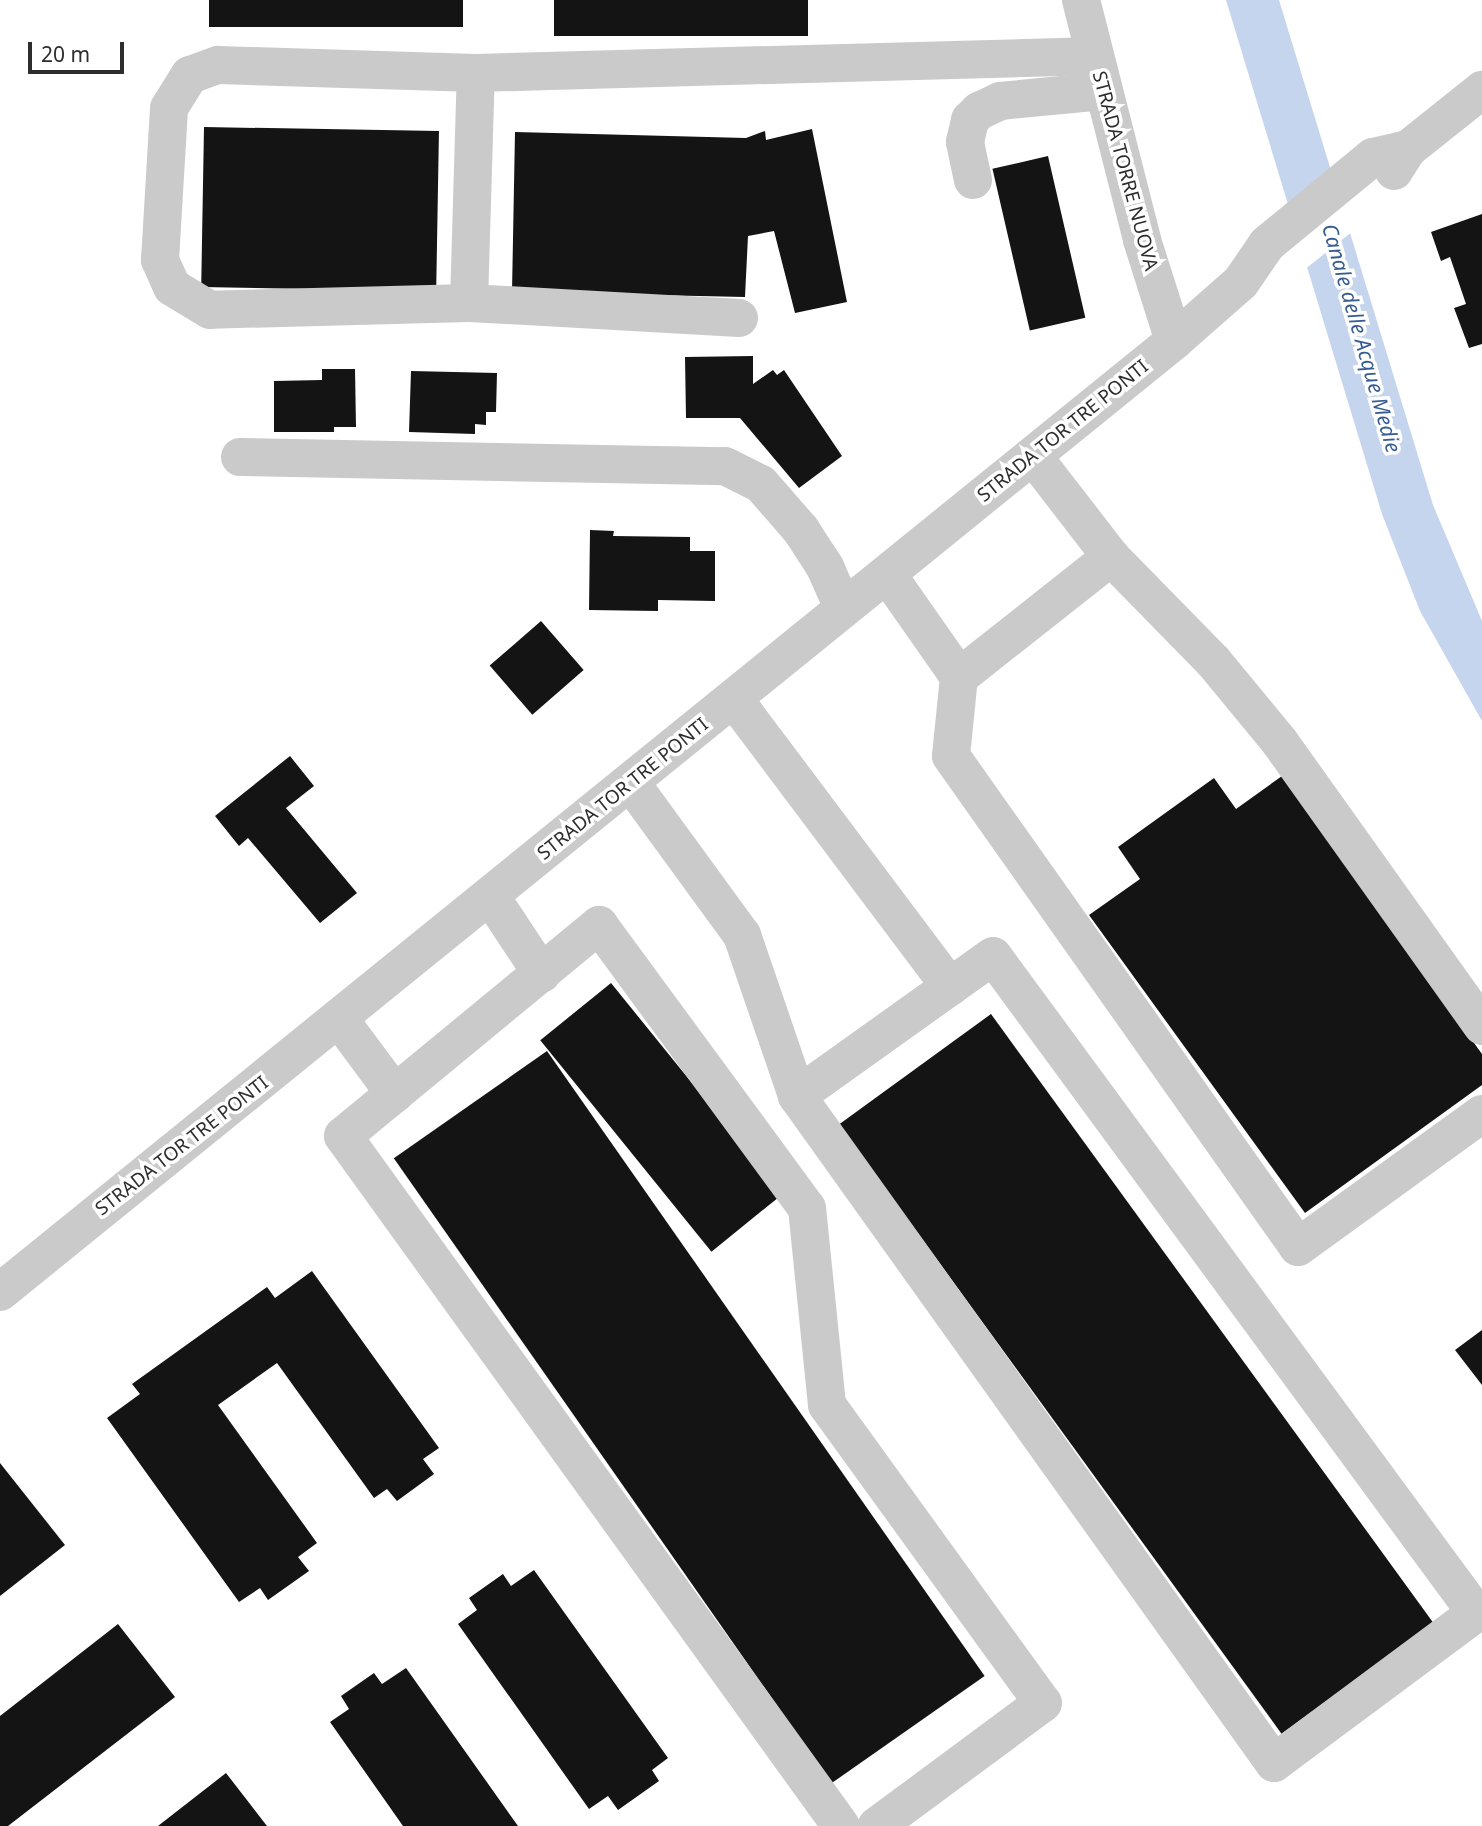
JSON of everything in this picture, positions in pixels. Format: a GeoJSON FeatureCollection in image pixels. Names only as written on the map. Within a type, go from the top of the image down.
{"type":"FeatureCollection","features":[{"type":"Feature","properties":{"kind":"street","name":"STRADA TORRE NUOVA"},"geometry":{"type":"LineString","coordinates":[[1081,0],[1142,240],[1174,341]]}},
{"type":"Feature","properties":{"kind":"street"},"geometry":{"type":"LineString","coordinates":[[740,318],[469,303],[210,310],[172,287],[159,244],[167,118],[175,94],[190,75],[218,65],[476,73],[1099,73]]}},
{"type":"Feature","properties":{"kind":"street"},"geometry":{"type":"LineString","coordinates":[[469,303],[476,73]]}},
{"type":"Feature","properties":{"kind":"street"},"geometry":{"type":"LineString","coordinates":[[973,180],[965,142],[970,120],[979,111],[1000,101],[1099,73]]}},
{"type":"Feature","properties":{"kind":"street","name":"STRADA TOR TRE PONTI"},"geometry":{"type":"LineString","coordinates":[[0,1292],[340,1020],[1174,341],[1241,282],[1388,163],[1480,102]]}},
{"type":"Feature","properties":{"kind":"street"},"geometry":{"type":"LineString","coordinates":[[1033,456],[1111,557],[1213,661],[1279,741],[1482,1026]]}},
{"type":"Feature","properties":{"kind":"street"},"geometry":{"type":"LineString","coordinates":[[240,457],[725,466],[761,484],[801,530],[825,568],[843,608]]}},
{"type":"Feature","properties":{"kind":"street"},"geometry":{"type":"LineString","coordinates":[[959,677],[1111,557]]}},
{"type":"Feature","properties":{"kind":"street"},"geometry":{"type":"LineString","coordinates":[[887,574],[959,677],[951,756],[1298,1247],[1482,1114]]}},
{"type":"Feature","properties":{"kind":"street"},"geometry":{"type":"LineString","coordinates":[[734,699],[950,987]]}},
{"type":"Feature","properties":{"kind":"street"},"geometry":{"type":"LineString","coordinates":[[631,783],[742,935],[797,1096],[1274,1763],[1476,1612],[993,956],[797,1096]]}},
{"type":"Feature","properties":{"kind":"street"},"geometry":{"type":"LineString","coordinates":[[491,897],[542,974]]}},
{"type":"Feature","properties":{"kind":"street"},"geometry":{"type":"LineString","coordinates":[[841,1826],[343,1136],[599,925],[807,1208],[827,1405],[1043,1703],[877,1826]]}},
{"type":"Feature","properties":{"kind":"street"},"geometry":{"type":"LineString","coordinates":[[340,1020],[395,1094]]}},
{"type":"Feature","properties":{"kind":"water","name":"Canale delle Acque Medie"},"geometry":{"type":"Polygon","coordinates":[[[1226,0],[1279,0],[1433,505],[1482,621],[1482,721],[1420,611],[1382,514],[1226,0]]]}},
{"type":"Feature","properties":{"kind":"pier"},"geometry":{"type":"Polygon","coordinates":[[[1335,172],[1353,231],[1304,270],[1287,212],[1335,172]]]}},
{"type":"Feature","properties":{"kind":"building"},"geometry":{"type":"Polygon","coordinates":[[[209,0],[463,0],[463,27],[209,27],[209,0]]]}},
{"type":"Feature","properties":{"kind":"building"},"geometry":{"type":"Polygon","coordinates":[[[554,0],[808,0],[808,36],[554,36],[554,0]]]}},
{"type":"Feature","properties":{"kind":"building"},"geometry":{"type":"Polygon","coordinates":[[[204,127],[439,131],[436,291],[201,287],[204,127]]]}},
{"type":"Feature","properties":{"kind":"building"},"geometry":{"type":"Polygon","coordinates":[[[812,129],[847,302],[795,313],[774,231],[748,236],[745,297],[512,292],[515,132],[746,138],[765,131],[766,140],[812,129]]]}},
{"type":"Feature","properties":{"kind":"building"},"geometry":{"type":"Polygon","coordinates":[[[1048,156],[1085,318],[1030,331],[992,169],[1048,156]]]}},
{"type":"Feature","properties":{"kind":"building"},"geometry":{"type":"Polygon","coordinates":[[[1482,214],[1482,344],[1469,348],[1454,308],[1466,304],[1450,257],[1441,261],[1431,232],[1482,214]]]}},
{"type":"Feature","properties":{"kind":"building"},"geometry":{"type":"Polygon","coordinates":[[[753,356],[753,384],[773,370],[777,375],[784,370],[842,456],[799,488],[740,418],[686,418],[685,357],[753,356]]]}},
{"type":"Feature","properties":{"kind":"building"},"geometry":{"type":"Polygon","coordinates":[[[322,369],[355,369],[356,427],[334,427],[334,432],[274,432],[274,381],[322,380],[322,369]]]}},
{"type":"Feature","properties":{"kind":"building"},"geometry":{"type":"Polygon","coordinates":[[[411,371],[497,373],[496,412],[486,412],[486,425],[475,424],[475,434],[409,432],[411,371]]]}},
{"type":"Feature","properties":{"kind":"building"},"geometry":{"type":"Polygon","coordinates":[[[590,530],[614,531],[613,536],[690,537],[690,551],[715,551],[715,601],[658,600],[658,611],[589,610],[590,530]]]}},
{"type":"Feature","properties":{"kind":"building"},"geometry":{"type":"Polygon","coordinates":[[[541,621],[584,670],[532,715],[490,666],[541,621]]]}},
{"type":"Feature","properties":{"kind":"building"},"geometry":{"type":"Polygon","coordinates":[[[290,756],[314,786],[286,808],[357,893],[320,923],[248,838],[239,846],[215,816],[290,756]]]}},
{"type":"Feature","properties":{"kind":"building"},"geometry":{"type":"Polygon","coordinates":[[[1282,776],[1482,1054],[1482,1085],[1305,1213],[1089,915],[1140,879],[1118,847],[1214,778],[1236,809],[1282,776]]]}},
{"type":"Feature","properties":{"kind":"building"},"geometry":{"type":"Polygon","coordinates":[[[611,983],[782,1194],[711,1252],[540,1040],[611,983]]]}},
{"type":"Feature","properties":{"kind":"building"},"geometry":{"type":"Polygon","coordinates":[[[991,1014],[1434,1623],[1282,1734],[839,1125],[991,1014]]]}},
{"type":"Feature","properties":{"kind":"building"},"geometry":{"type":"Polygon","coordinates":[[[547,1051],[985,1676],[831,1783],[394,1158],[547,1051]]]}},
{"type":"Feature","properties":{"kind":"building"},"geometry":{"type":"Polygon","coordinates":[[[312,1271],[439,1448],[423,1459],[434,1474],[397,1501],[387,1489],[374,1498],[277,1363],[218,1405],[317,1543],[298,1557],[309,1571],[268,1600],[260,1588],[239,1602],[107,1418],[140,1394],[132,1384],[267,1287],[275,1298],[312,1271]]]}},
{"type":"Feature","properties":{"kind":"building"},"geometry":{"type":"Polygon","coordinates":[[[1482,1330],[1482,1385],[1455,1350],[1482,1330]]]}},
{"type":"Feature","properties":{"kind":"building"},"geometry":{"type":"Polygon","coordinates":[[[0,1463],[65,1545],[0,1596],[0,1463]]]}},
{"type":"Feature","properties":{"kind":"building"},"geometry":{"type":"Polygon","coordinates":[[[534,1570],[668,1758],[652,1770],[659,1781],[618,1810],[608,1796],[589,1809],[458,1624],[477,1610],[469,1598],[503,1574],[511,1586],[534,1570]]]}},
{"type":"Feature","properties":{"kind":"building"},"geometry":{"type":"Polygon","coordinates":[[[118,1624],[175,1697],[8,1826],[0,1826],[0,1716],[118,1624]]]}},
{"type":"Feature","properties":{"kind":"building"},"geometry":{"type":"Polygon","coordinates":[[[406,1668],[518,1826],[403,1826],[330,1722],[349,1709],[341,1696],[374,1673],[382,1684],[406,1668]]]}},
{"type":"Feature","properties":{"kind":"building"},"geometry":{"type":"Polygon","coordinates":[[[226,1773],[267,1826],[158,1826],[226,1773]]]}}]}
